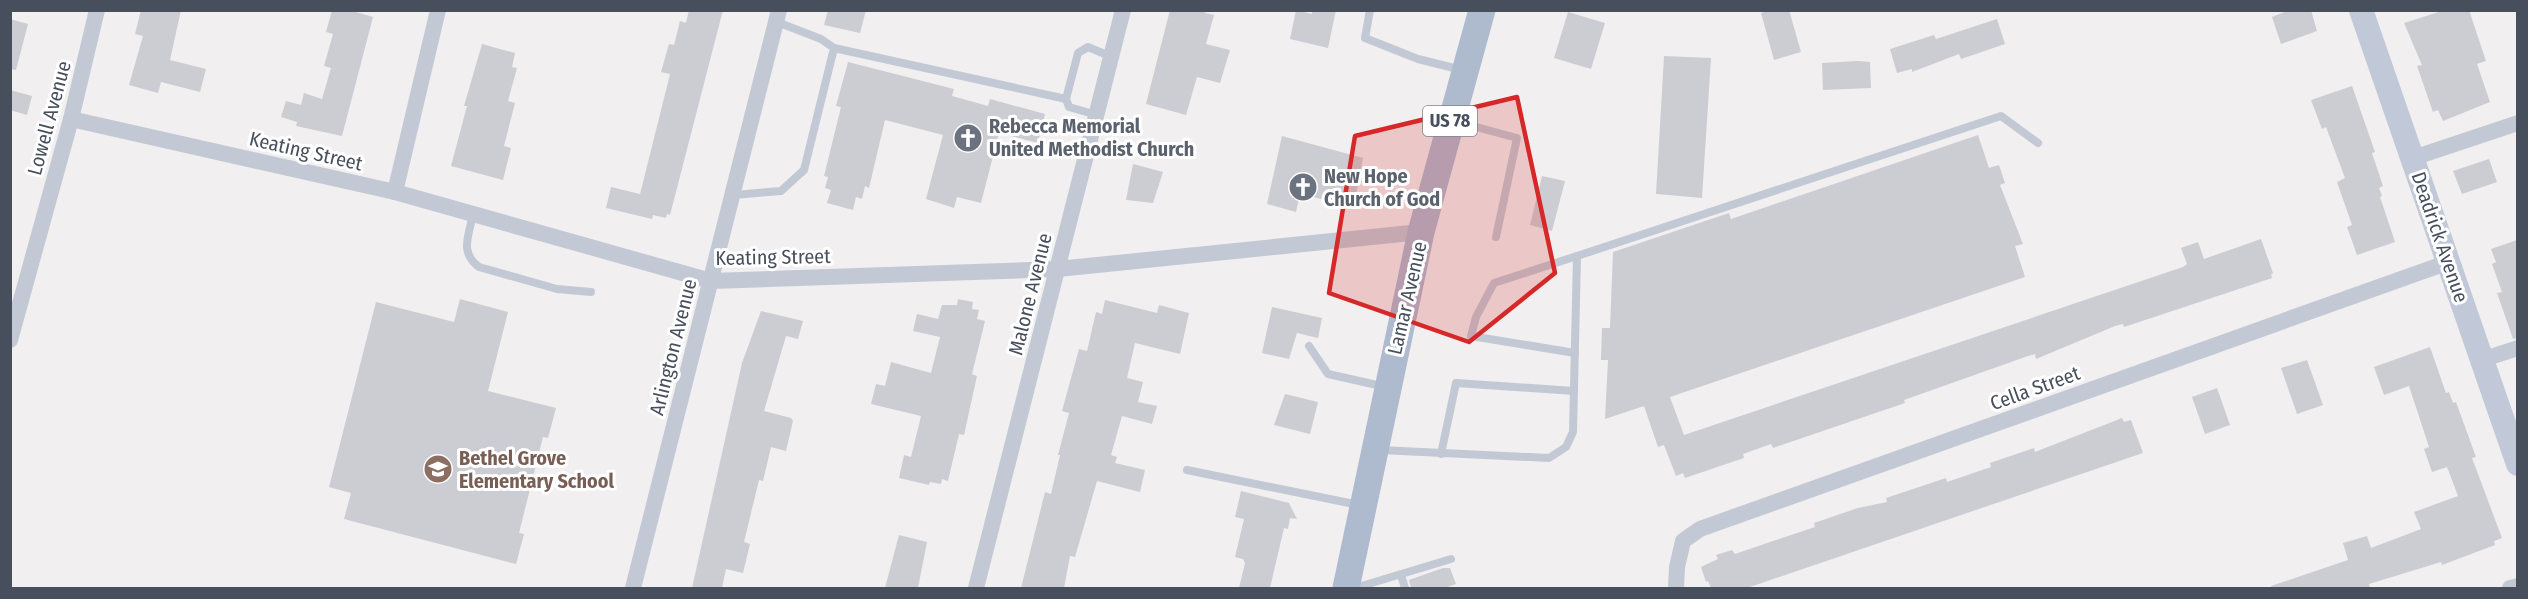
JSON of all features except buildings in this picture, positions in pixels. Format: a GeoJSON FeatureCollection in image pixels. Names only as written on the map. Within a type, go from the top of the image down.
{"type":"FeatureCollection","features":[{"type":"Feature","properties":{"kind":"main road","name":"Lamar Avenue"},"geometry":{"type":"LineString","coordinates":[[1346,588],[1373,450],[1421,232],[1482,10]]}},
{"type":"Feature","properties":{"kind":"street","name":"Lowell Avenue"},"geometry":{"type":"LineString","coordinates":[[10,340],[71,119],[98,10]]}},
{"type":"Feature","properties":{"kind":"street"},"geometry":{"type":"LineString","coordinates":[[395,192],[438,10]]}},
{"type":"Feature","properties":{"kind":"street","name":"Malone Avenue"},"geometry":{"type":"LineString","coordinates":[[976,588],[1123,10]]}},
{"type":"Feature","properties":{"kind":"street","name":"Deadrick Avenue"},"geometry":{"type":"LineString","coordinates":[[2361,10],[2517,464]]}},
{"type":"Feature","properties":{"kind":"street","name":"Arlington Avenue"},"geometry":{"type":"LineString","coordinates":[[633,588],[778,16]]}},
{"type":"Feature","properties":{"kind":"street","name":"Keating Street"},"geometry":{"type":"LineString","coordinates":[[71,119],[395,192],[711,280],[1058,269],[1421,232]]}},
{"type":"Feature","properties":{"kind":"street"},"geometry":{"type":"LineString","coordinates":[[2413,158],[2517,123]]}},
{"type":"Feature","properties":{"kind":"street","name":"Cella Street"},"geometry":{"type":"LineString","coordinates":[[1676,588],[1677,567],[1683,541],[1700,529],[2449,262]]}},
{"type":"Feature","properties":{"kind":"street"},"geometry":{"type":"LineString","coordinates":[[2481,360],[2517,348]]}},
{"type":"Feature","properties":{"kind":"street"},"geometry":{"type":"LineString","coordinates":[[2510,588],[2517,586]]}},
{"type":"Feature","properties":{"kind":"lane"},"geometry":{"type":"LineString","coordinates":[[1370,10],[1365,38],[1418,59],[1465,71]]}},
{"type":"Feature","properties":{"kind":"lane"},"geometry":{"type":"LineString","coordinates":[[778,16],[834,48],[1066,99]]}},
{"type":"Feature","properties":{"kind":"lane"},"geometry":{"type":"LineString","coordinates":[[1097,115],[1070,107],[1066,99],[1078,53],[1088,47],[1112,57]]}},
{"type":"Feature","properties":{"kind":"lane"},"geometry":{"type":"LineString","coordinates":[[733,195],[781,191],[804,170],[834,48]]}},
{"type":"Feature","properties":{"kind":"lane"},"geometry":{"type":"LineString","coordinates":[[1575,353],[1471,336],[1476,317],[1494,283],[2001,116],[2038,143]]}},
{"type":"Feature","properties":{"kind":"lane"},"geometry":{"type":"LineString","coordinates":[[1450,120],[1517,138],[1496,237]]}},
{"type":"Feature","properties":{"kind":"lane"},"geometry":{"type":"LineString","coordinates":[[473,214],[465,252],[468,259],[479,267],[557,289],[591,292]]}},
{"type":"Feature","properties":{"kind":"lane"},"geometry":{"type":"LineString","coordinates":[[1373,450],[1549,458],[1566,447],[1573,432],[1577,256]]}},
{"type":"Feature","properties":{"kind":"lane"},"geometry":{"type":"LineString","coordinates":[[1309,346],[1329,374],[1387,387]]}},
{"type":"Feature","properties":{"kind":"lane"},"geometry":{"type":"LineString","coordinates":[[1441,454],[1456,382],[1574,391]]}},
{"type":"Feature","properties":{"kind":"lane"},"geometry":{"type":"LineString","coordinates":[[1187,470],[1362,505]]}},
{"type":"Feature","properties":{"kind":"lane"},"geometry":{"type":"LineString","coordinates":[[1355,588],[1451,559]]}},
{"type":"Feature","properties":{"kind":"lane"},"geometry":{"type":"LineString","coordinates":[[1401,575],[1405,588]]}},
{"type":"Feature","properties":{"kind":"highlighted area"},"geometry":{"type":"Polygon","coordinates":[[[1517,97],[1555,273],[1469,342],[1329,293],[1355,136],[1517,97]]]}},
{"type":"Feature","properties":{"kind":"place","name":"Rebecca Memorial United Methodist Church"},"geometry":{"type":"Point","coordinates":[968,138]}},
{"type":"Feature","properties":{"kind":"place","name":"New Hope Church of God"},"geometry":{"type":"Point","coordinates":[1303,187]}},
{"type":"Feature","properties":{"kind":"place","name":"Bethel Grove Elementary School"},"geometry":{"type":"Point","coordinates":[438,469]}}]}
